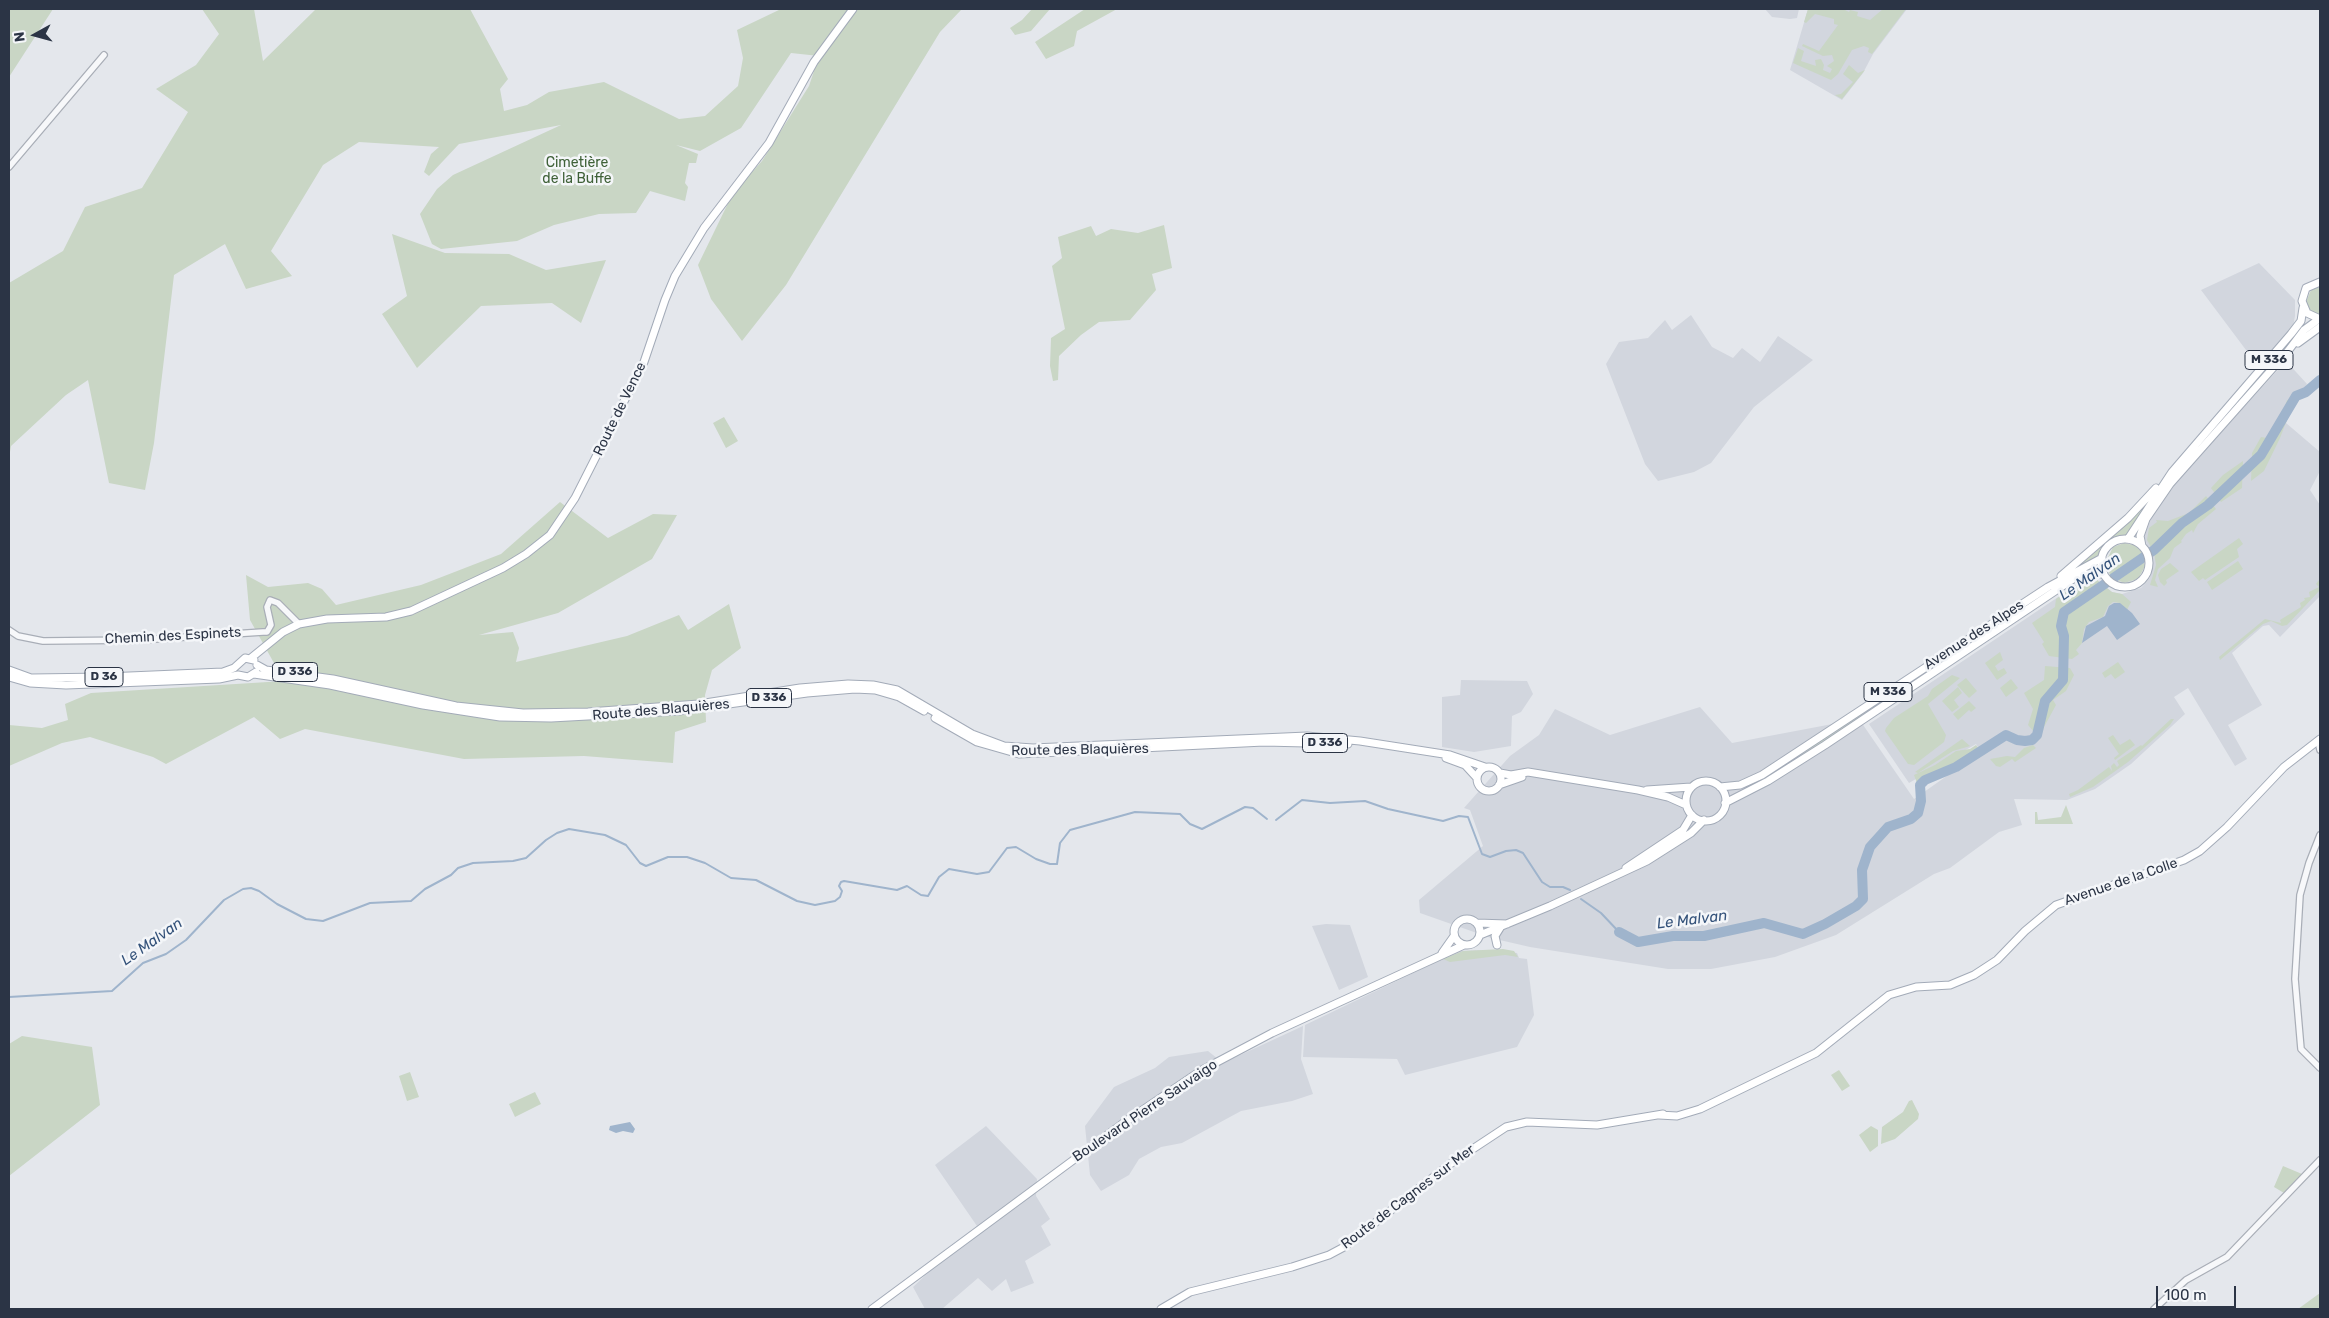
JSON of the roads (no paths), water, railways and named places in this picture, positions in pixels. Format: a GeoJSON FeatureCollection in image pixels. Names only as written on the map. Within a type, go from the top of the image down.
{"type":"FeatureCollection","features":[{"type":"Feature","properties":{"kind":"main road","name":"Route de Vence"},"geometry":{"type":"LineString","coordinates":[[254,662],[259,651],[284,632],[299,624],[327,619],[386,617],[411,611],[503,568],[540,544],[568,510],[588,473],[644,362],[665,300],[676,276],[704,228],[769,143],[814,62],[853,9]]}},
{"type":"Feature","properties":{"kind":"main road"},"geometry":{"type":"LineString","coordinates":[[2320,282],[2311,284],[2304,292],[2303,308],[2309,316],[2320,322]]}},
{"type":"Feature","properties":{"kind":"main road","name":"M 336"},"geometry":{"type":"LineString","coordinates":[[2048,587],[2128,518],[2172,472],[2291,334],[2301,321],[2303,308]]}},
{"type":"Feature","properties":{"kind":"main road","name":"M 336"},"geometry":{"type":"LineString","coordinates":[[2142,546],[2140,536],[2146,519],[2170,484],[2288,351],[2308,325],[2320,322]]}},
{"type":"Feature","properties":{"kind":"main road"},"geometry":{"type":"LineString","coordinates":[[2128,539],[2142,546],[2148,556],[2148,567],[2145,577],[2129,587],[2119,586],[2111,582],[2104,574],[2102,558],[2112,544],[2128,539],[2172,472]]}},
{"type":"Feature","properties":{"kind":"main road","name":"Avenue des Alpes"},"geometry":{"type":"LineString","coordinates":[[1720,787],[1740,785],[1762,775],[2048,587],[2102,558]]}},
{"type":"Feature","properties":{"kind":"main road","name":"Avenue des Alpes"},"geometry":{"type":"LineString","coordinates":[[1725,803],[1768,781],[1825,745],[2073,579],[2084,574],[2104,574]]}},
{"type":"Feature","properties":{"kind":"main road"},"geometry":{"type":"LineString","coordinates":[[242,660],[254,662],[254,674],[248,677],[241,675],[238,664],[242,660]]}},
{"type":"Feature","properties":{"kind":"main road","name":"Route des Blaquières"},"geometry":{"type":"LineString","coordinates":[[254,662],[266,670],[298,673],[448,704],[500,712],[588,712],[692,704],[800,688],[864,684],[897,690],[979,738],[1004,746],[1018,748],[1301,736],[1411,749],[1434,754]]}},
{"type":"Feature","properties":{"kind":"main road","name":"D 36"},"geometry":{"type":"LineString","coordinates":[[9,670],[31,678],[98,678],[223,672],[238,664]]}},
{"type":"Feature","properties":{"kind":"main road","name":"Route des Blaquières"},"geometry":{"type":"LineString","coordinates":[[254,674],[322,684],[478,714],[524,718],[686,710],[808,693],[868,690],[899,697],[976,742],[1019,754],[1264,742],[1386,746]]}},
{"type":"Feature","properties":{"kind":"main road","name":"D 36"},"geometry":{"type":"LineString","coordinates":[[9,677],[30,683],[66,685],[219,679],[241,675]]}},
{"type":"Feature","properties":{"kind":"main road","name":"Avenue de la Colle"},"geometry":{"type":"LineString","coordinates":[[1659,1115],[1689,1109],[1767,1076],[1824,1048],[1877,1003],[1903,990],[1950,984],[1974,975],[1997,960],[2025,931],[2056,905],[2176,863],[2200,851],[2235,819],[2284,767],[2319,740]]}},
{"type":"Feature","properties":{"kind":"main road"},"geometry":{"type":"LineString","coordinates":[[1434,754],[1465,758],[1485,767]]}},
{"type":"Feature","properties":{"kind":"main road"},"geometry":{"type":"LineString","coordinates":[[1434,754],[1465,765],[1476,777],[1478,784],[1483,790],[1490,791],[1499,785],[1538,774]]}},
{"type":"Feature","properties":{"kind":"main road"},"geometry":{"type":"LineString","coordinates":[[1476,777],[1479,770],[1492,766],[1500,773],[1511,775],[1528,772],[1638,790],[1668,797],[1686,805],[1692,815],[1704,820],[1715,818],[1724,809],[1724,794],[1715,783],[1704,781],[1691,787],[1638,790]]}},
{"type":"Feature","properties":{"kind":"main road"},"geometry":{"type":"LineString","coordinates":[[1499,785],[1500,773]]}},
{"type":"Feature","properties":{"kind":"main road"},"geometry":{"type":"LineString","coordinates":[[1686,805],[1688,792],[1691,787]]}},
{"type":"Feature","properties":{"kind":"main road"},"geometry":{"type":"LineString","coordinates":[[1622,872],[1628,866],[1683,830],[1692,815]]}},
{"type":"Feature","properties":{"kind":"main road"},"geometry":{"type":"LineString","coordinates":[[1504,926],[1477,923],[1470,919],[1460,920],[1455,926],[1454,936],[1458,942],[1464,945],[1474,944],[1480,935],[1504,926],[1666,850],[1691,833],[1704,820]]}},
{"type":"Feature","properties":{"kind":"main road"},"geometry":{"type":"LineString","coordinates":[[1477,923],[1480,935]]}},
{"type":"Feature","properties":{"kind":"main road"},"geometry":{"type":"LineString","coordinates":[[1498,946],[1495,936],[1504,926]]}},
{"type":"Feature","properties":{"kind":"main road","name":"Boulevard Pierre Sauvaigo"},"geometry":{"type":"LineString","coordinates":[[1442,953],[1454,936]]}},
{"type":"Feature","properties":{"kind":"main road","name":"Boulevard Pierre Sauvaigo"},"geometry":{"type":"LineString","coordinates":[[872,1309],[1184,1081],[1255,1041],[1411,970],[1442,953],[1464,945]]}},
{"type":"Feature","properties":{"kind":"main road","name":"Route de Cagnes sur Mer"},"geometry":{"type":"LineString","coordinates":[[1161,1309],[1195,1291],[1292,1267],[1329,1255],[1359,1237],[1486,1138],[1506,1127],[1537,1122],[1570,1126],[1597,1125],[1659,1115]]}},
{"type":"Feature","properties":{"kind":"street"},"geometry":{"type":"LineString","coordinates":[[9,166],[104,55]]}},
{"type":"Feature","properties":{"kind":"street","name":"Chemin des Espinets"},"geometry":{"type":"LineString","coordinates":[[9,630],[18,636],[43,641],[140,640],[267,632],[271,625],[267,607],[270,600],[278,603],[299,624]]}},
{"type":"Feature","properties":{"kind":"street"},"geometry":{"type":"LineString","coordinates":[[2319,740],[2320,750]]}},
{"type":"Feature","properties":{"kind":"street"},"geometry":{"type":"LineString","coordinates":[[2320,836],[2309,863],[2300,895],[2295,979],[2301,1049],[2320,1068]]}},
{"type":"Feature","properties":{"kind":"street"},"geometry":{"type":"LineString","coordinates":[[2154,1309],[2186,1280],[2227,1257],[2320,1160]]}},
{"type":"Feature","properties":{"kind":"water"},"geometry":{"type":"Polygon","coordinates":[[[2114,603],[2120,603],[2132,613],[2140,624],[2117,640],[2107,626],[2082,643],[2086,626],[2105,616],[2109,606],[2114,603]]]}},
{"type":"Feature","properties":{"kind":"water"},"geometry":{"type":"Polygon","coordinates":[[[630,1122],[635,1129],[633,1133],[623,1131],[616,1133],[609,1130],[610,1126],[630,1122]]]}},
{"type":"Feature","properties":{"kind":"waterway","name":"Le Malvan"},"geometry":{"type":"LineString","coordinates":[[1619,932],[1638,942],[1673,936],[1704,936],[1764,923],[1803,934],[1856,906],[1863,899],[1862,870],[1870,847],[1888,827],[1911,819],[1918,813],[1921,801],[1920,785],[1925,780],[1956,767],[2006,735],[2025,741],[2032,740],[2037,735],[2045,701],[2063,680],[2064,636],[2061,626],[2064,612],[2154,550],[2182,523],[2208,505],[2261,455],[2296,396],[2306,392],[2320,380]]}},
{"type":"Feature","properties":{"kind":"waterway","name":"Le Malvan"},"geometry":{"type":"LineString","coordinates":[[1276,820],[1302,800],[1330,803],[1365,801],[1388,809],[1443,821],[1459,816],[1468,817],[1482,854],[1490,857],[1506,851],[1516,850],[1523,853],[1542,882],[1550,887],[1563,887],[1570,890]]}},
{"type":"Feature","properties":{"kind":"waterway","name":"Le Malvan"},"geometry":{"type":"LineString","coordinates":[[9,997],[112,991],[143,963],[166,954],[186,940],[224,900],[243,889],[251,888],[259,891],[277,904],[306,919],[323,921],[370,903],[411,901],[425,889],[451,875],[458,868],[473,863],[513,861],[526,858],[546,840],[557,833],[569,829],[605,835],[626,845],[640,863],[646,866],[668,857],[687,857],[705,863],[731,878],[756,880],[797,901],[815,905],[835,901],[840,897],[842,891],[839,886],[844,881],[897,890],[907,886],[921,895],[928,896],[939,877],[949,869],[977,874],[989,872],[1007,848],[1016,847],[1036,859],[1050,864],[1057,864],[1060,843],[1070,830],[1135,812],[1180,814],[1190,824],[1202,829],[1245,807],[1253,808],[1267,819]]}},
{"type":"Feature","properties":{"kind":"waterway","name":"Le Malvan"},"geometry":{"type":"LineString","coordinates":[[1581,899],[1601,913],[1619,932]]}},
{"type":"Feature","properties":{"kind":"park label","name":"Cimetière de la Buffe"},"geometry":{"type":"Point","coordinates":[577,172]}}]}
